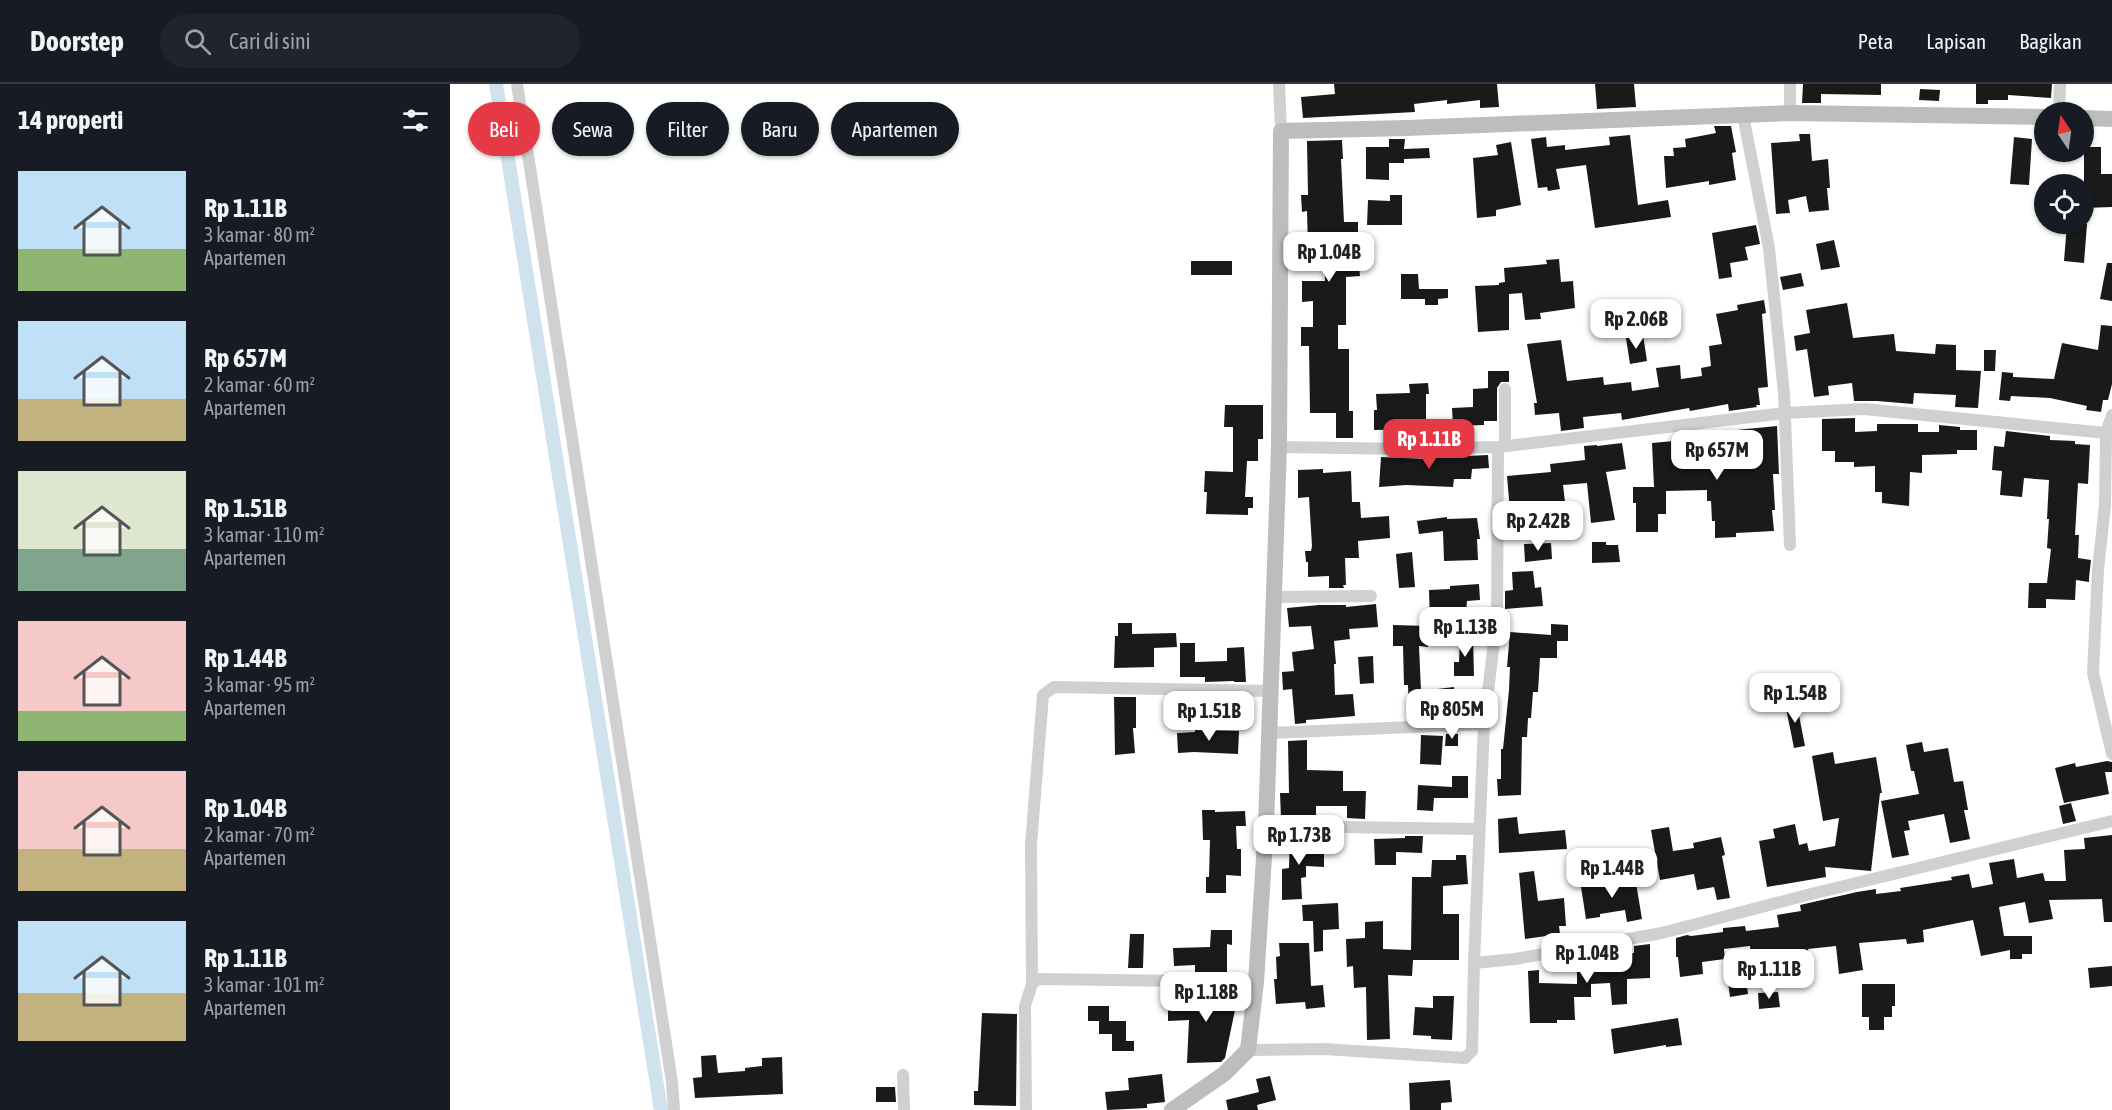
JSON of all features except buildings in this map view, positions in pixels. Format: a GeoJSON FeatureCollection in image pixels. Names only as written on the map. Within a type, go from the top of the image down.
{"type":"FeatureCollection","features":[{"type":"Feature","properties":{"kind":"street"},"geometry":{"type":"LineString","coordinates":[[516,84],[669,1058],[674,1110]]}},
{"type":"Feature","properties":{"kind":"street"},"geometry":{"type":"LineString","coordinates":[[1172,1110],[1224,1074],[1248,1050],[1256,982],[1270,733],[1279,447],[1281,131],[1279,84]]}},
{"type":"Feature","properties":{"kind":"street"},"geometry":{"type":"LineString","coordinates":[[1790,84],[1790,113]]}},
{"type":"Feature","properties":{"kind":"street"},"geometry":{"type":"LineString","coordinates":[[2059,102],[2060,84]]}},
{"type":"Feature","properties":{"kind":"street"},"geometry":{"type":"LineString","coordinates":[[1281,131],[1419,128],[1790,113],[2034,117]]}},
{"type":"Feature","properties":{"kind":"street"},"geometry":{"type":"LineString","coordinates":[[1743,116],[1769,248],[1785,413],[1790,546]]}},
{"type":"Feature","properties":{"kind":"street"},"geometry":{"type":"LineString","coordinates":[[2094,118],[2112,119]]}},
{"type":"Feature","properties":{"kind":"street"},"geometry":{"type":"LineString","coordinates":[[1248,1050],[1324,1049],[1465,1058],[1472,1051],[1484,724],[1497,618],[1505,389]]}},
{"type":"Feature","properties":{"kind":"street"},"geometry":{"type":"LineString","coordinates":[[1279,447],[1407,449],[1502,447],[1785,413],[1864,409],[2106,433]]}},
{"type":"Feature","properties":{"kind":"street"},"geometry":{"type":"LineString","coordinates":[[2112,415],[2106,433],[2108,505],[2098,570],[2093,673],[2112,754]]}},
{"type":"Feature","properties":{"kind":"street"},"geometry":{"type":"LineString","coordinates":[[1274,597],[1371,596]]}},
{"type":"Feature","properties":{"kind":"street"},"geometry":{"type":"LineString","coordinates":[[1026,1110],[1025,1006],[1032,984],[1031,845],[1042,695],[1054,687],[1271,691]]}},
{"type":"Feature","properties":{"kind":"street"},"geometry":{"type":"LineString","coordinates":[[1270,733],[1484,724]]}},
{"type":"Feature","properties":{"kind":"street"},"geometry":{"type":"LineString","coordinates":[[1474,963],[1515,959],[1662,933],[1807,895],[2112,821]]}},
{"type":"Feature","properties":{"kind":"street"},"geometry":{"type":"LineString","coordinates":[[1266,826],[1479,829]]}},
{"type":"Feature","properties":{"kind":"street"},"geometry":{"type":"LineString","coordinates":[[1032,984],[1038,979],[1256,982]]}},
{"type":"Feature","properties":{"kind":"street"},"geometry":{"type":"LineString","coordinates":[[903,1075],[904,1110]]}},
{"type":"Feature","properties":{"kind":"waterway"},"geometry":{"type":"LineString","coordinates":[[496,84],[661,1110]]}}]}
